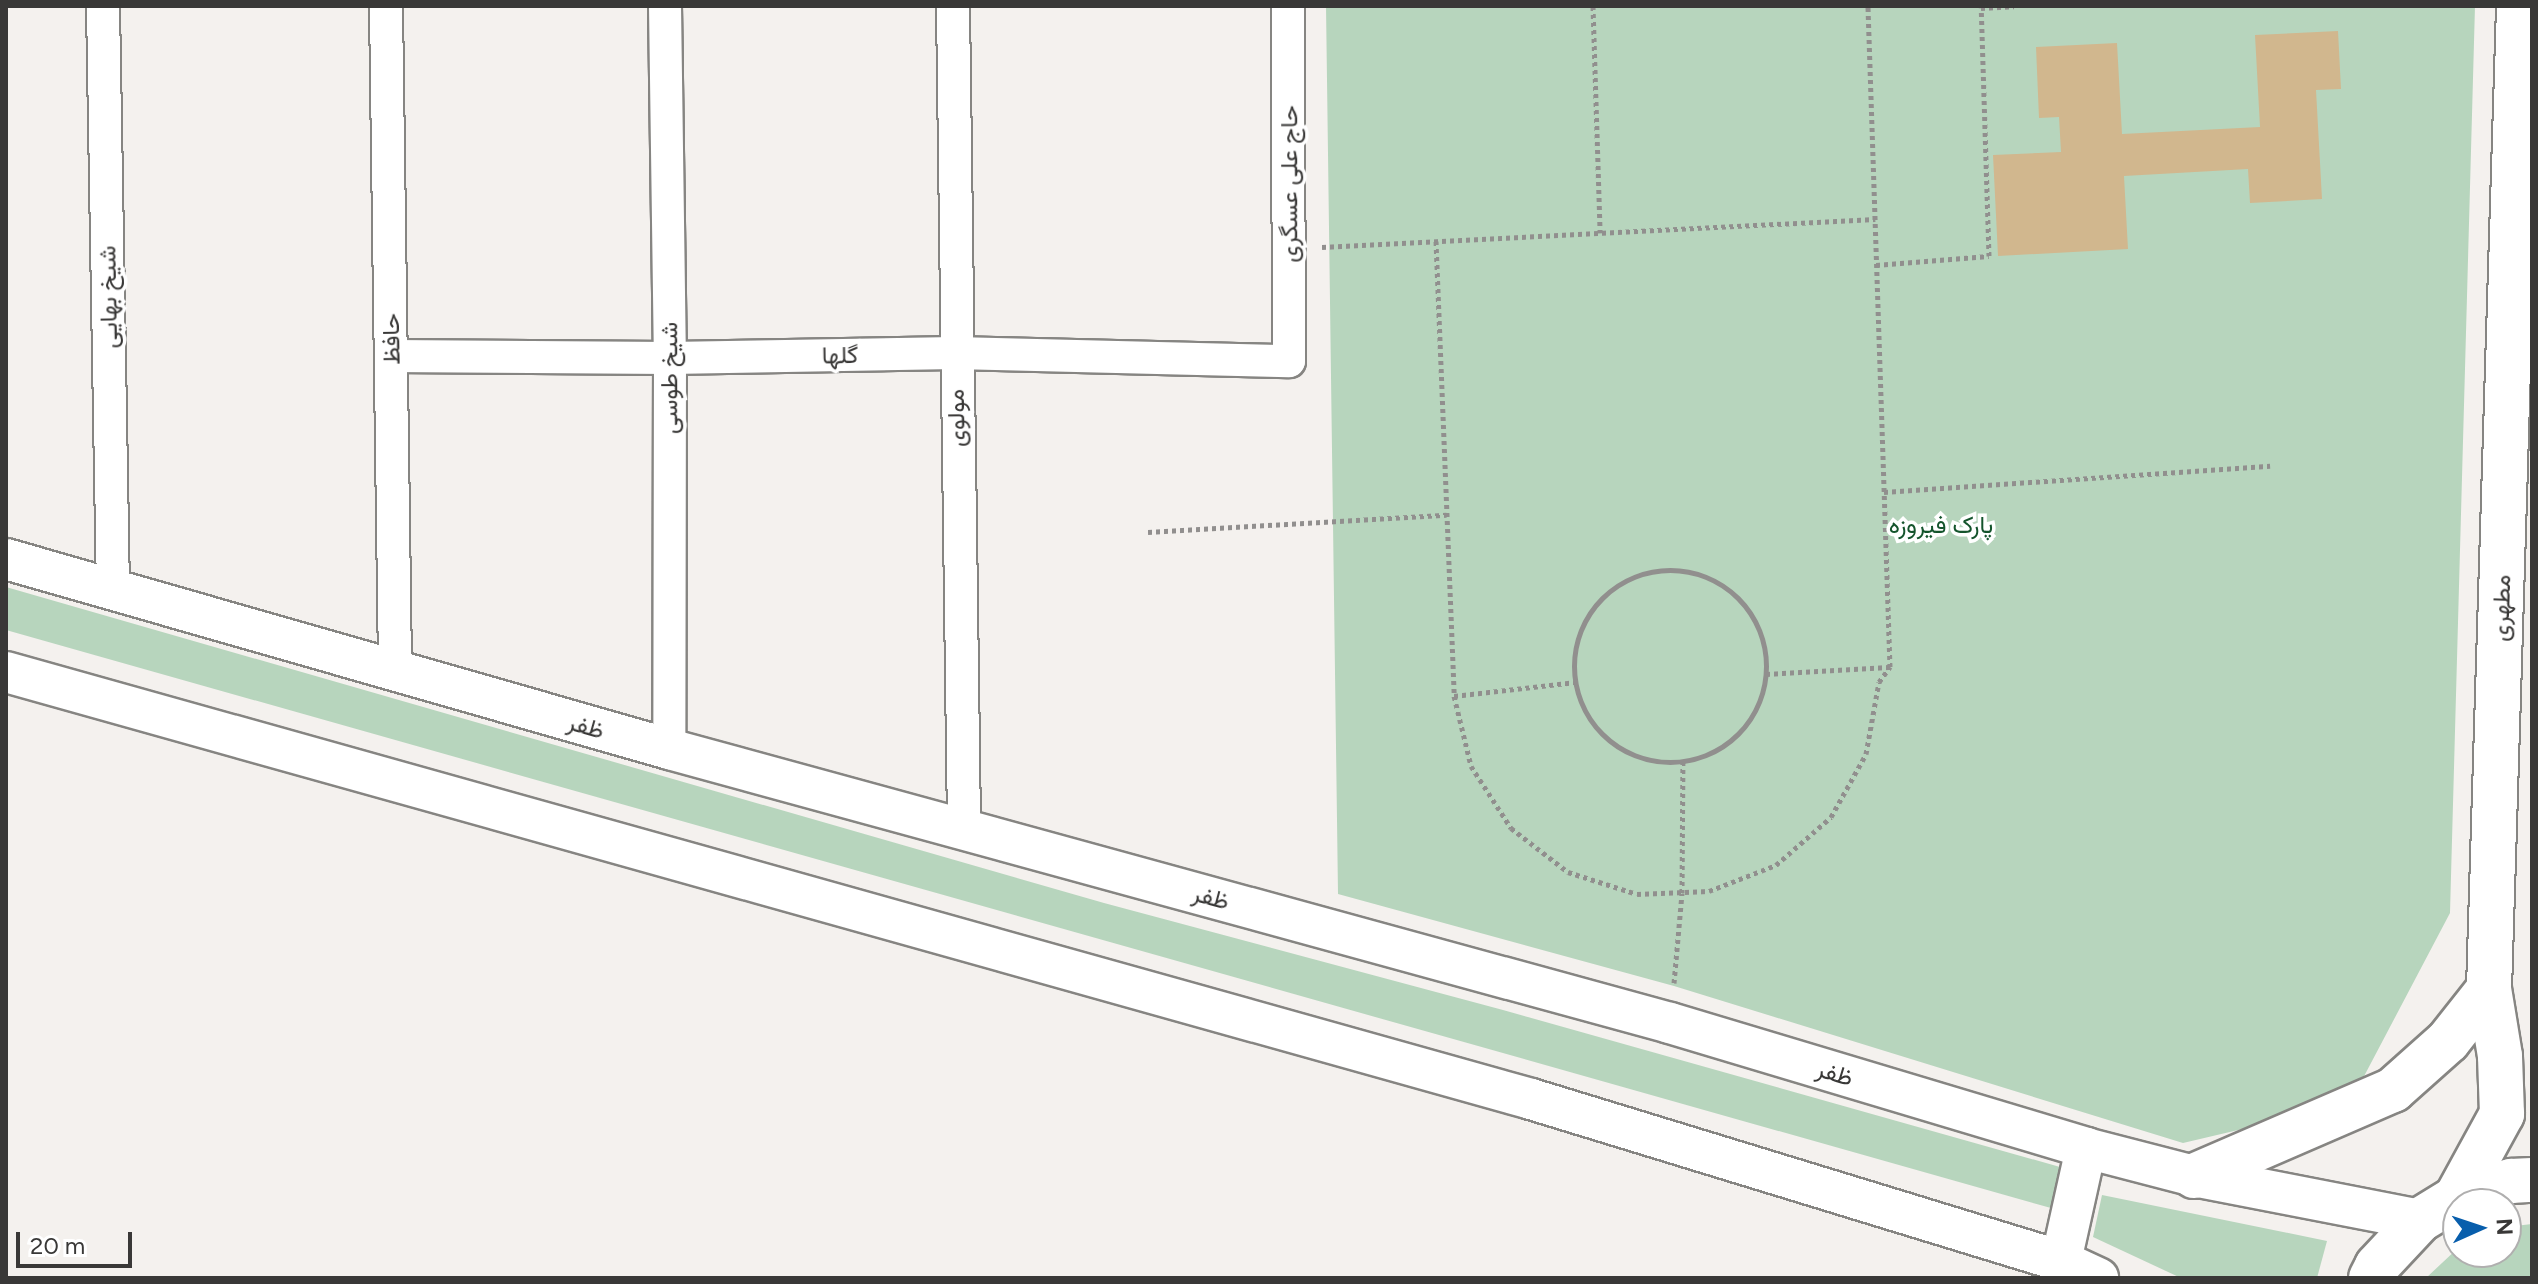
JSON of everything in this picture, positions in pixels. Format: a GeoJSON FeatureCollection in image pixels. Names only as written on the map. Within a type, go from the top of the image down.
{"type":"FeatureCollection","features":[{"type":"Feature","properties":{"kind":"main road","name":"مطهری"},"geometry":{"type":"LineString","coordinates":[[2461,1188],[2502,1114],[2516,1068],[2489,989],[2519,6]]}},
{"type":"Feature","properties":{"kind":"main road"},"geometry":{"type":"LineString","coordinates":[[2194,1176],[2393,1090],[2448,1041],[2489,989]]}},
{"type":"Feature","properties":{"kind":"main road"},"geometry":{"type":"LineString","coordinates":[[2488,1188],[2511,1181],[2532,1180]]}},
{"type":"Feature","properties":{"kind":"main road"},"geometry":{"type":"LineString","coordinates":[[2371,1278],[2377,1266],[2420,1220],[2442,1207]]}},
{"type":"Feature","properties":{"kind":"street","name":"شیخ بهایی"},"geometry":{"type":"LineString","coordinates":[[103,6],[113,588]]}},
{"type":"Feature","properties":{"kind":"street","name":"حافظ"},"geometry":{"type":"LineString","coordinates":[[386,6],[395,671]]}},
{"type":"Feature","properties":{"kind":"street","name":"شیخ طوسی"},"geometry":{"type":"LineString","coordinates":[[665,6],[670,358],[669,749]]}},
{"type":"Feature","properties":{"kind":"street","name":"مولوی"},"geometry":{"type":"LineString","coordinates":[[953,6],[955,353],[964,829]]}},
{"type":"Feature","properties":{"kind":"street","name":"حاج علی عسگری"},"geometry":{"type":"LineString","coordinates":[[1288,6],[1289,361]]}},
{"type":"Feature","properties":{"kind":"street","name":"گلها"},"geometry":{"type":"LineString","coordinates":[[391,356],[670,358],[955,353],[1289,361]]}},
{"type":"Feature","properties":{"kind":"street","name":"ظفر"},"geometry":{"type":"LineString","coordinates":[[6,559],[669,749],[1670,1023],[2086,1148],[2194,1176],[2420,1220]]}},
{"type":"Feature","properties":{"kind":"street"},"geometry":{"type":"LineString","coordinates":[[6,672],[1531,1099],[2061,1261],[2098,1278]]}},
{"type":"Feature","properties":{"kind":"street"},"geometry":{"type":"LineString","coordinates":[[2061,1261],[2086,1148]]}},
{"type":"Feature","properties":{"kind":"path"},"geometry":{"type":"LineString","coordinates":[[1593,6],[1600,233]]}},
{"type":"Feature","properties":{"kind":"path"},"geometry":{"type":"LineString","coordinates":[[1436,241],[1454,696],[1471,766],[1511,828],[1568,872],[1637,894],[1682,893],[1709,891],[1776,865],[1831,817],[1866,754],[1879,682],[1890,667],[1868,6]]}},
{"type":"Feature","properties":{"kind":"path"},"geometry":{"type":"LineString","coordinates":[[1876,265],[1989,256],[1981,8],[2014,6]]}},
{"type":"Feature","properties":{"kind":"path"},"geometry":{"type":"LineString","coordinates":[[1289,249],[1875,219]]}},
{"type":"Feature","properties":{"kind":"path"},"geometry":{"type":"LineString","coordinates":[[1884,492],[2270,466]]}},
{"type":"Feature","properties":{"kind":"path"},"geometry":{"type":"LineString","coordinates":[[1148,532],[1447,515]]}},
{"type":"Feature","properties":{"kind":"path"},"geometry":{"type":"LineString","coordinates":[[1675,570],[1705,576],[1732,592],[1752,615],[1763,643],[1766,674],[1758,706],[1740,733],[1714,753],[1683,762],[1651,761],[1621,750],[1596,729],[1579,701],[1573,669],[1578,636],[1593,607],[1617,585],[1645,573],[1675,570]]}},
{"type":"Feature","properties":{"kind":"path"},"geometry":{"type":"LineString","coordinates":[[1766,674],[1890,667]]}},
{"type":"Feature","properties":{"kind":"path"},"geometry":{"type":"LineString","coordinates":[[1454,696],[1576,682]]}},
{"type":"Feature","properties":{"kind":"path"},"geometry":{"type":"LineString","coordinates":[[1670,1023],[1682,893],[1683,762]]}},
{"type":"Feature","properties":{"kind":"green space","name":"پارک فیروزه"},"geometry":{"type":"Polygon","coordinates":[[[1326,6],[2475,6],[2450,913],[2361,1082],[2285,1119],[2183,1143],[1674,986],[1338,894],[1326,6]]]}},
{"type":"Feature","properties":{"kind":"green space"},"geometry":{"type":"Polygon","coordinates":[[[6,587],[1104,903],[1503,1010],[2060,1167],[2051,1208],[6,630],[6,587]]]}},
{"type":"Feature","properties":{"kind":"green space"},"geometry":{"type":"Polygon","coordinates":[[[2102,1195],[2327,1241],[2317,1278],[2181,1278],[2093,1237],[2102,1195]]]}},
{"type":"Feature","properties":{"kind":"green space"},"geometry":{"type":"Polygon","coordinates":[[[2532,1224],[2532,1278],[2426,1278],[2442,1263],[2442,1268],[2522,1268],[2522,1225],[2532,1224]]]}},
{"type":"Feature","properties":{"kind":"building"},"geometry":{"type":"Polygon","coordinates":[[[2338,31],[2341,89],[2316,90],[2322,199],[2250,203],[2248,169],[2124,176],[2128,249],[1998,256],[1993,155],[2061,152],[2059,117],[2039,118],[2036,47],[2117,43],[2122,134],[2260,127],[2255,35],[2338,31]]]}}]}
